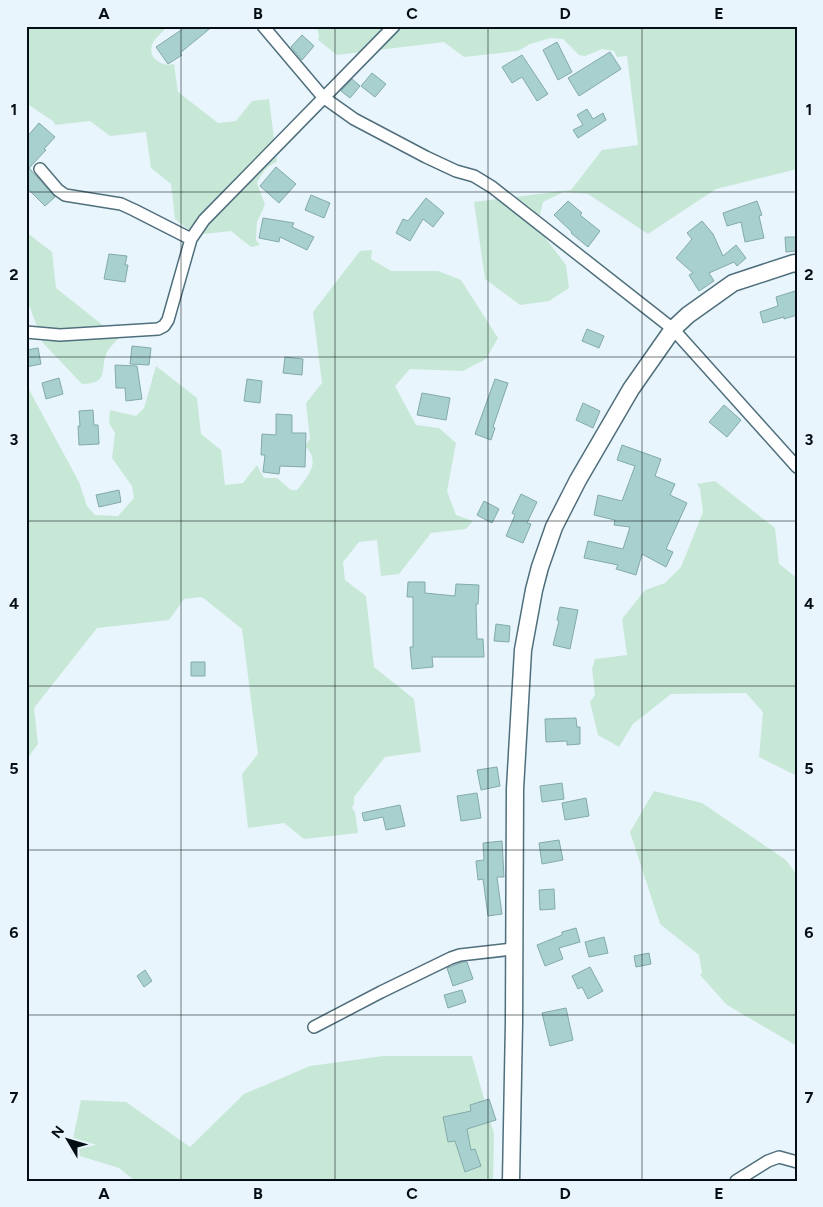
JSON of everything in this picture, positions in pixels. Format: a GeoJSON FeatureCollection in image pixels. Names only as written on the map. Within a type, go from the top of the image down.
{"type":"FeatureCollection","features":[{"type":"Feature","properties":{"kind":"main road"},"geometry":{"type":"LineString","coordinates":[[510,1181],[517,740],[524,650],[534,590],[554,527],[578,480],[631,390],[673,329],[688,315],[732,283],[794,263],[797,264]]}},
{"type":"Feature","properties":{"kind":"street"},"geometry":{"type":"LineString","coordinates":[[263,26],[323,97],[362,123],[426,157],[456,171],[474,176],[492,187],[673,329],[797,467]]}},
{"type":"Feature","properties":{"kind":"street"},"geometry":{"type":"LineString","coordinates":[[26,332],[60,335],[158,329],[164,326],[168,320],[191,239],[204,220],[394,26]]}},
{"type":"Feature","properties":{"kind":"street"},"geometry":{"type":"LineString","coordinates":[[40,169],[58,190],[65,195],[121,204],[191,239]]}},
{"type":"Feature","properties":{"kind":"street"},"geometry":{"type":"LineString","coordinates":[[314,1028],[381,992],[451,958],[460,955],[513,948]]}},
{"type":"Feature","properties":{"kind":"street"},"geometry":{"type":"LineString","coordinates":[[736,1181],[779,1156],[797,1162]]}},
{"type":"Feature","properties":{"kind":"green space"},"geometry":{"type":"Polygon","coordinates":[[[26,26],[167,26],[153,42],[151,50],[154,58],[161,63],[174,64],[178,92],[218,123],[236,121],[252,101],[269,99],[277,162],[265,170],[257,183],[265,205],[257,222],[256,240],[260,245],[251,247],[231,231],[195,235],[175,219],[171,184],[151,168],[146,132],[110,136],[90,121],[55,125],[53,121],[26,103],[26,26]]]}},
{"type":"Feature","properties":{"kind":"green space"},"geometry":{"type":"Polygon","coordinates":[[[317,26],[797,26],[797,169],[716,189],[648,234],[588,194],[564,192],[543,202],[537,227],[566,265],[569,288],[549,301],[520,305],[485,279],[474,202],[571,190],[602,150],[638,145],[627,56],[617,57],[614,51],[602,49],[585,56],[579,55],[563,39],[551,38],[530,44],[518,51],[464,57],[444,42],[337,55],[318,40],[317,26]]]}},
{"type":"Feature","properties":{"kind":"green space"},"geometry":{"type":"Polygon","coordinates":[[[26,232],[52,252],[56,288],[119,338],[106,354],[102,375],[96,381],[82,384],[43,343],[26,297],[26,232]]]}},
{"type":"Feature","properties":{"kind":"green space"},"geometry":{"type":"Polygon","coordinates":[[[372,250],[371,259],[391,271],[438,271],[461,280],[498,338],[486,359],[463,371],[410,369],[395,386],[416,425],[439,428],[456,443],[447,491],[456,515],[473,521],[466,529],[431,533],[399,574],[381,576],[377,540],[359,542],[343,562],[345,580],[366,596],[374,667],[414,699],[421,752],[385,757],[354,797],[352,808],[355,812],[358,833],[304,839],[284,823],[248,828],[242,774],[258,754],[242,629],[202,597],[184,599],[169,620],[97,628],[34,708],[38,744],[26,760],[26,384],[79,482],[87,506],[95,515],[118,516],[134,498],[132,486],[112,458],[115,433],[109,423],[110,410],[136,416],[144,408],[156,366],[197,398],[201,434],[221,450],[225,485],[243,483],[257,465],[264,478],[277,478],[291,490],[297,490],[309,474],[313,463],[310,452],[305,446],[310,439],[306,403],[322,383],[313,312],[360,251],[372,250]]]}},
{"type":"Feature","properties":{"kind":"green space"},"geometry":{"type":"Polygon","coordinates":[[[715,481],[775,528],[779,564],[797,578],[797,776],[759,757],[763,712],[746,693],[671,694],[633,724],[619,747],[598,735],[590,702],[595,695],[592,669],[595,659],[627,655],[622,619],[645,590],[665,583],[681,567],[703,512],[700,489],[697,484],[715,481]]]}},
{"type":"Feature","properties":{"kind":"green space"},"geometry":{"type":"Polygon","coordinates":[[[654,791],[702,803],[786,860],[797,875],[797,1046],[727,1005],[700,975],[702,973],[699,955],[660,924],[630,832],[654,791]]]}},
{"type":"Feature","properties":{"kind":"green space"},"geometry":{"type":"Polygon","coordinates":[[[383,1056],[472,1056],[494,1134],[493,1181],[135,1181],[119,1168],[70,1153],[81,1100],[126,1102],[190,1147],[244,1094],[310,1066],[383,1056]]]}},
{"type":"Feature","properties":{"kind":"building"},"geometry":{"type":"Polygon","coordinates":[[[187,26],[213,26],[180,53],[182,55],[168,64],[156,47],[187,26]]]}},
{"type":"Feature","properties":{"kind":"building"},"geometry":{"type":"Polygon","coordinates":[[[302,35],[314,46],[302,60],[291,47],[302,35]]]}},
{"type":"Feature","properties":{"kind":"building"},"geometry":{"type":"Polygon","coordinates":[[[557,42],[572,72],[558,80],[543,50],[557,42]]]}},
{"type":"Feature","properties":{"kind":"building"},"geometry":{"type":"Polygon","coordinates":[[[610,52],[621,69],[579,96],[568,78],[610,52]]]}},
{"type":"Feature","properties":{"kind":"building"},"geometry":{"type":"Polygon","coordinates":[[[522,55],[548,94],[537,101],[522,77],[512,83],[502,67],[522,55]]]}},
{"type":"Feature","properties":{"kind":"building"},"geometry":{"type":"Polygon","coordinates":[[[372,73],[386,84],[375,97],[361,86],[372,73]]]}},
{"type":"Feature","properties":{"kind":"building"},"geometry":{"type":"Polygon","coordinates":[[[352,79],[360,86],[350,98],[341,91],[352,79]]]}},
{"type":"Feature","properties":{"kind":"building"},"geometry":{"type":"Polygon","coordinates":[[[587,109],[593,119],[603,113],[606,120],[578,138],[573,130],[583,125],[577,115],[587,109]]]}},
{"type":"Feature","properties":{"kind":"building"},"geometry":{"type":"Polygon","coordinates":[[[39,123],[55,137],[29,168],[55,197],[45,206],[26,187],[26,138],[39,123]]]}},
{"type":"Feature","properties":{"kind":"building"},"geometry":{"type":"Polygon","coordinates":[[[276,167],[296,184],[279,203],[260,186],[276,167]]]}},
{"type":"Feature","properties":{"kind":"building"},"geometry":{"type":"Polygon","coordinates":[[[311,195],[330,203],[324,218],[305,210],[311,195]]]}},
{"type":"Feature","properties":{"kind":"building"},"geometry":{"type":"Polygon","coordinates":[[[426,198],[444,213],[433,227],[423,219],[410,241],[396,233],[403,219],[408,221],[426,198]]]}},
{"type":"Feature","properties":{"kind":"building"},"geometry":{"type":"Polygon","coordinates":[[[568,201],[582,213],[580,215],[600,231],[588,247],[554,215],[568,201]]]}},
{"type":"Feature","properties":{"kind":"building"},"geometry":{"type":"Polygon","coordinates":[[[757,201],[762,215],[759,216],[764,238],[745,242],[741,222],[727,226],[723,213],[757,201]]]}},
{"type":"Feature","properties":{"kind":"building"},"geometry":{"type":"Polygon","coordinates":[[[263,218],[294,223],[292,227],[314,237],[307,250],[280,237],[279,242],[259,238],[263,218]]]}},
{"type":"Feature","properties":{"kind":"building"},"geometry":{"type":"Polygon","coordinates":[[[702,221],[713,234],[723,256],[736,245],[746,258],[737,266],[734,262],[709,273],[714,281],[699,291],[689,275],[693,273],[676,258],[692,239],[687,233],[702,221]]]}},
{"type":"Feature","properties":{"kind":"building"},"geometry":{"type":"Polygon","coordinates":[[[785,237],[797,237],[797,251],[786,252],[785,237]]]}},
{"type":"Feature","properties":{"kind":"building"},"geometry":{"type":"Polygon","coordinates":[[[109,254],[127,256],[125,265],[128,265],[125,282],[104,279],[109,254]]]}},
{"type":"Feature","properties":{"kind":"building"},"geometry":{"type":"Polygon","coordinates":[[[795,291],[797,315],[763,323],[760,312],[778,306],[776,297],[795,291]]]}},
{"type":"Feature","properties":{"kind":"building"},"geometry":{"type":"Polygon","coordinates":[[[587,329],[604,336],[599,348],[582,341],[587,329]]]}},
{"type":"Feature","properties":{"kind":"building"},"geometry":{"type":"Polygon","coordinates":[[[132,346],[151,348],[149,365],[130,364],[132,346]]]}},
{"type":"Feature","properties":{"kind":"building"},"geometry":{"type":"Polygon","coordinates":[[[38,348],[41,364],[26,367],[26,350],[38,348]]]}},
{"type":"Feature","properties":{"kind":"building"},"geometry":{"type":"Polygon","coordinates":[[[285,357],[303,359],[302,375],[283,373],[285,357]]]}},
{"type":"Feature","properties":{"kind":"building"},"geometry":{"type":"Polygon","coordinates":[[[115,365],[137,366],[142,399],[126,401],[125,388],[116,388],[115,365]]]}},
{"type":"Feature","properties":{"kind":"building"},"geometry":{"type":"Polygon","coordinates":[[[59,378],[63,394],[46,399],[42,383],[59,378]]]}},
{"type":"Feature","properties":{"kind":"building"},"geometry":{"type":"Polygon","coordinates":[[[247,379],[262,381],[260,403],[244,401],[247,379]]]}},
{"type":"Feature","properties":{"kind":"building"},"geometry":{"type":"Polygon","coordinates":[[[495,379],[508,383],[493,427],[495,428],[491,440],[475,434],[495,379]]]}},
{"type":"Feature","properties":{"kind":"building"},"geometry":{"type":"Polygon","coordinates":[[[422,393],[450,398],[446,420],[417,415],[422,393]]]}},
{"type":"Feature","properties":{"kind":"building"},"geometry":{"type":"Polygon","coordinates":[[[583,403],[600,411],[593,428],[576,420],[583,403]]]}},
{"type":"Feature","properties":{"kind":"building"},"geometry":{"type":"Polygon","coordinates":[[[724,405],[741,420],[727,437],[709,422],[724,405]]]}},
{"type":"Feature","properties":{"kind":"building"},"geometry":{"type":"Polygon","coordinates":[[[93,410],[94,425],[98,425],[99,444],[79,445],[79,411],[93,410]]]}},
{"type":"Feature","properties":{"kind":"building"},"geometry":{"type":"Polygon","coordinates":[[[276,414],[292,415],[292,433],[306,433],[305,467],[280,466],[279,474],[263,472],[265,455],[261,455],[262,434],[276,435],[276,414]]]}},
{"type":"Feature","properties":{"kind":"building"},"geometry":{"type":"Polygon","coordinates":[[[622,445],[661,459],[655,476],[675,484],[670,495],[687,503],[666,549],[673,552],[666,567],[642,554],[636,575],[616,569],[618,565],[584,558],[588,541],[623,549],[630,527],[614,525],[615,520],[594,515],[598,495],[622,501],[635,466],[617,460],[622,445]]]}},
{"type":"Feature","properties":{"kind":"building"},"geometry":{"type":"Polygon","coordinates":[[[119,490],[121,502],[99,507],[96,495],[119,490]]]}},
{"type":"Feature","properties":{"kind":"building"},"geometry":{"type":"Polygon","coordinates":[[[521,494],[537,502],[527,523],[531,524],[523,543],[506,536],[515,515],[512,513],[521,494]]]}},
{"type":"Feature","properties":{"kind":"building"},"geometry":{"type":"Polygon","coordinates":[[[484,501],[499,509],[492,523],[477,515],[484,501]]]}},
{"type":"Feature","properties":{"kind":"building"},"geometry":{"type":"Polygon","coordinates":[[[408,582],[425,582],[425,593],[455,596],[456,584],[479,585],[478,604],[476,604],[477,639],[483,639],[484,657],[432,657],[433,667],[412,669],[410,647],[413,647],[413,597],[407,597],[408,582]]]}},
{"type":"Feature","properties":{"kind":"building"},"geometry":{"type":"Polygon","coordinates":[[[560,607],[578,610],[570,649],[553,645],[559,621],[557,620],[560,607]]]}},
{"type":"Feature","properties":{"kind":"building"},"geometry":{"type":"Polygon","coordinates":[[[496,624],[510,626],[509,642],[494,641],[496,624]]]}},
{"type":"Feature","properties":{"kind":"building"},"geometry":{"type":"Polygon","coordinates":[[[191,662],[205,662],[205,676],[191,676],[191,662]]]}},
{"type":"Feature","properties":{"kind":"building"},"geometry":{"type":"Polygon","coordinates":[[[576,718],[577,727],[580,727],[580,744],[567,745],[567,741],[546,742],[545,719],[576,718]]]}},
{"type":"Feature","properties":{"kind":"building"},"geometry":{"type":"Polygon","coordinates":[[[497,767],[500,786],[481,790],[477,770],[497,767]]]}},
{"type":"Feature","properties":{"kind":"building"},"geometry":{"type":"Polygon","coordinates":[[[562,783],[564,799],[542,802],[540,786],[562,783]]]}},
{"type":"Feature","properties":{"kind":"building"},"geometry":{"type":"Polygon","coordinates":[[[477,793],[481,818],[461,821],[457,796],[477,793]]]}},
{"type":"Feature","properties":{"kind":"building"},"geometry":{"type":"Polygon","coordinates":[[[586,798],[589,816],[565,820],[562,803],[586,798]]]}},
{"type":"Feature","properties":{"kind":"building"},"geometry":{"type":"Polygon","coordinates":[[[400,805],[405,826],[386,830],[383,817],[364,821],[362,813],[400,805]]]}},
{"type":"Feature","properties":{"kind":"building"},"geometry":{"type":"Polygon","coordinates":[[[559,840],[563,860],[542,864],[539,843],[559,840]]]}},
{"type":"Feature","properties":{"kind":"building"},"geometry":{"type":"Polygon","coordinates":[[[502,841],[504,877],[497,877],[502,914],[488,916],[483,879],[478,880],[476,861],[484,860],[483,843],[502,841]]]}},
{"type":"Feature","properties":{"kind":"building"},"geometry":{"type":"Polygon","coordinates":[[[554,889],[555,909],[540,910],[539,890],[554,889]]]}},
{"type":"Feature","properties":{"kind":"building"},"geometry":{"type":"Polygon","coordinates":[[[576,928],[580,942],[559,948],[563,959],[545,966],[537,945],[562,935],[562,932],[576,928]]]}},
{"type":"Feature","properties":{"kind":"building"},"geometry":{"type":"Polygon","coordinates":[[[604,937],[608,953],[589,957],[585,942],[604,937]]]}},
{"type":"Feature","properties":{"kind":"building"},"geometry":{"type":"Polygon","coordinates":[[[649,953],[651,964],[636,967],[634,956],[649,953]]]}},
{"type":"Feature","properties":{"kind":"building"},"geometry":{"type":"Polygon","coordinates":[[[467,962],[473,979],[453,986],[447,968],[467,962]]]}},
{"type":"Feature","properties":{"kind":"building"},"geometry":{"type":"Polygon","coordinates":[[[590,967],[603,991],[588,999],[582,987],[578,989],[572,976],[590,967]]]}},
{"type":"Feature","properties":{"kind":"building"},"geometry":{"type":"Polygon","coordinates":[[[145,970],[152,981],[144,987],[137,976],[145,970]]]}},
{"type":"Feature","properties":{"kind":"building"},"geometry":{"type":"Polygon","coordinates":[[[462,990],[466,1002],[448,1008],[444,995],[462,990]]]}},
{"type":"Feature","properties":{"kind":"building"},"geometry":{"type":"Polygon","coordinates":[[[566,1008],[573,1040],[550,1046],[542,1013],[566,1008]]]}},
{"type":"Feature","properties":{"kind":"building"},"geometry":{"type":"Polygon","coordinates":[[[489,1099],[496,1120],[467,1129],[471,1150],[475,1149],[481,1166],[465,1172],[455,1141],[448,1142],[443,1117],[471,1111],[470,1105],[489,1099]]]}}]}
